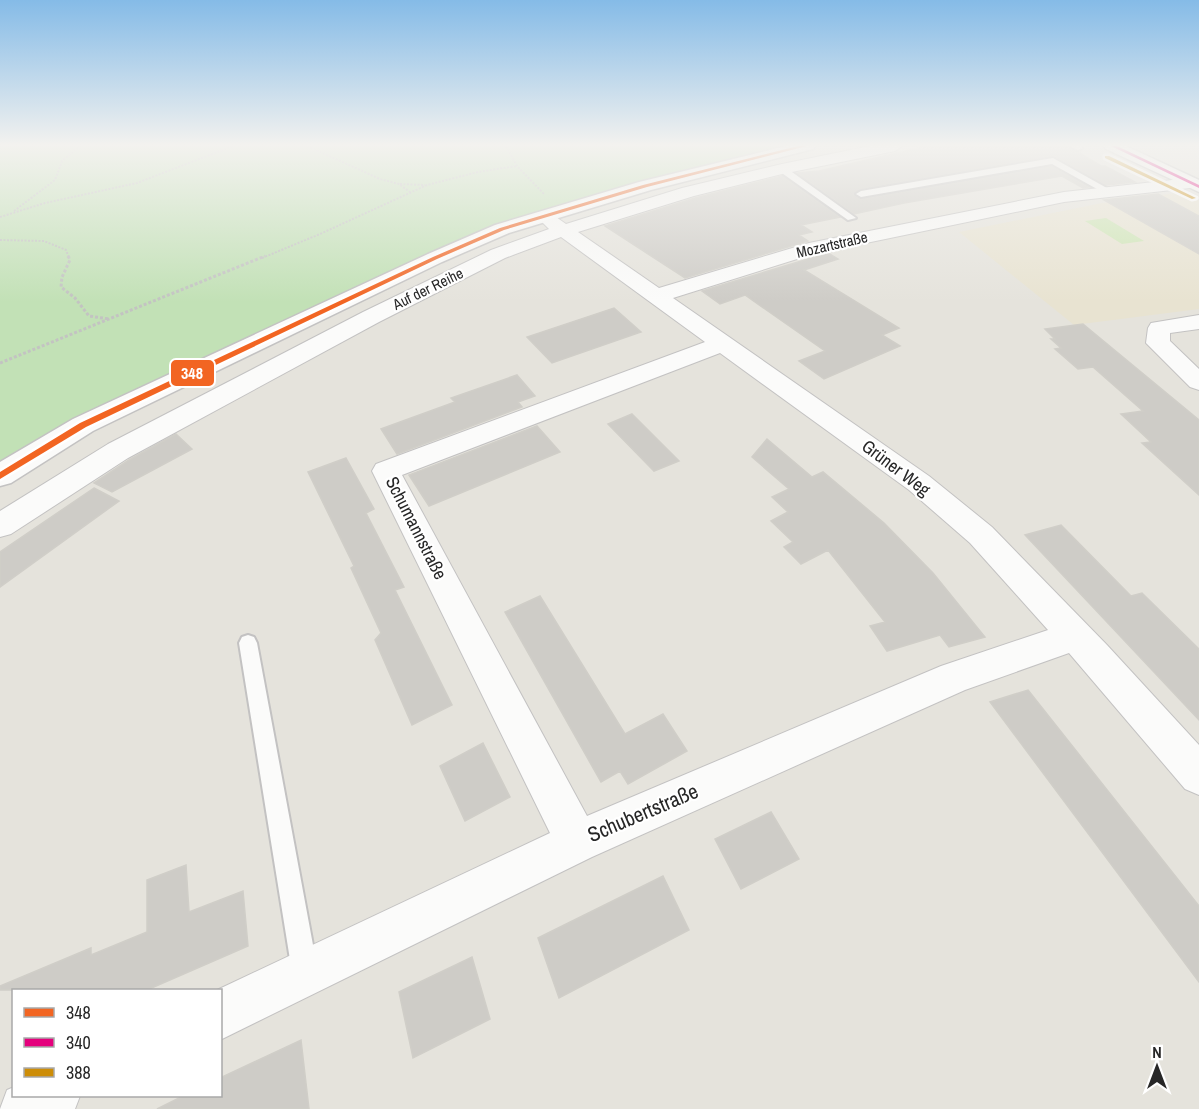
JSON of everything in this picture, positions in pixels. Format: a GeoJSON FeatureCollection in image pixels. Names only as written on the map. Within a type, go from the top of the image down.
{"type":"FeatureCollection","features":[{"type":"Feature","properties":{"kind":"main road","name":"Auf der Reihe"},"geometry":{"type":"LineString","coordinates":[[0,476],[83,425],[435,258],[502,229],[556,219],[613,198]]}},
{"type":"Feature","properties":{"kind":"street","name":"Auf der Reihe"},"geometry":{"type":"LineString","coordinates":[[0,526],[118,451],[371,317],[498,254],[556,219],[660,198]]}},
{"type":"Feature","properties":{"kind":"street","name":"Mozartstraße"},"geometry":{"type":"LineString","coordinates":[[656,296],[809,249],[1060,198]]}},
{"type":"Feature","properties":{"kind":"street","name":"Grüner Weg"},"geometry":{"type":"LineString","coordinates":[[556,219],[656,296],[919,483],[981,535],[1199,775]]}},
{"type":"Feature","properties":{"kind":"street"},"geometry":{"type":"LineString","coordinates":[[1199,322],[1159,328],[1158,343],[1199,382]]}},
{"type":"Feature","properties":{"kind":"street","name":"Schumannstraße"},"geometry":{"type":"LineString","coordinates":[[577,842],[386,471],[724,344]]}},
{"type":"Feature","properties":{"kind":"street","name":"Schubertstraße"},"geometry":{"type":"LineString","coordinates":[[222,1014],[577,842],[954,678],[1075,636]]}},
{"type":"Feature","properties":{"kind":"street"},"geometry":{"type":"LineString","coordinates":[[26,1109],[50,1097]]}},
{"type":"Feature","properties":{"kind":"lane"},"geometry":{"type":"LineString","coordinates":[[822,198],[851,218]]}},
{"type":"Feature","properties":{"kind":"lane"},"geometry":{"type":"LineString","coordinates":[[248,643],[306,973]]}},
{"type":"Feature","properties":{"kind":"path"},"geometry":{"type":"LineString","coordinates":[[11,213],[31,198]]}},
{"type":"Feature","properties":{"kind":"path"},"geometry":{"type":"LineString","coordinates":[[0,217],[75,198]]}},
{"type":"Feature","properties":{"kind":"path"},"geometry":{"type":"LineString","coordinates":[[0,363],[320,234],[398,198]]}},
{"type":"Feature","properties":{"kind":"path"},"geometry":{"type":"LineString","coordinates":[[543,198],[556,219]]}},
{"type":"Feature","properties":{"kind":"path"},"geometry":{"type":"LineString","coordinates":[[0,240],[44,241],[66,250],[70,260],[62,277],[62,287],[76,299],[81,310],[88,316],[113,319]]}},
{"type":"Feature","properties":{"kind":"shaded area"},"geometry":{"type":"Polygon","coordinates":[[[1141,198],[1195,198],[1199,200],[1199,309],[1074,325],[959,232],[1102,203],[1141,198]]]}},
{"type":"Feature","properties":{"kind":"green space"},"geometry":{"type":"Polygon","coordinates":[[[0,198],[610,198],[501,227],[0,473],[0,198]]]}},
{"type":"Feature","properties":{"kind":"green space"},"geometry":{"type":"Polygon","coordinates":[[[1106,218],[1144,241],[1122,244],[1085,221],[1106,218]]]}},
{"type":"Feature","properties":{"kind":"building"},"geometry":{"type":"Polygon","coordinates":[[[695,198],[813,198],[840,217],[801,225],[812,232],[799,235],[808,241],[685,278],[605,226],[695,198]]]}},
{"type":"Feature","properties":{"kind":"building"},"geometry":{"type":"Polygon","coordinates":[[[831,198],[935,198],[904,203],[854,214],[831,198]]]}},
{"type":"Feature","properties":{"kind":"building"},"geometry":{"type":"Polygon","coordinates":[[[1165,198],[1199,216],[1199,254],[1104,200],[1165,198]]]}},
{"type":"Feature","properties":{"kind":"building"},"geometry":{"type":"Polygon","coordinates":[[[828,253],[838,259],[804,270],[899,328],[882,335],[900,346],[824,379],[799,361],[825,351],[745,295],[720,304],[702,291],[828,253]]]}},
{"type":"Feature","properties":{"kind":"building"},"geometry":{"type":"Polygon","coordinates":[[[614,308],[641,332],[552,363],[527,337],[614,308]]]}},
{"type":"Feature","properties":{"kind":"building"},"geometry":{"type":"Polygon","coordinates":[[[1083,324],[1199,420],[1199,495],[1142,443],[1151,442],[1121,414],[1143,411],[1093,367],[1078,369],[1055,349],[1061,348],[1051,339],[1055,339],[1045,329],[1083,324]]]}},
{"type":"Feature","properties":{"kind":"building"},"geometry":{"type":"Polygon","coordinates":[[[517,375],[535,396],[518,402],[522,407],[397,454],[381,429],[455,402],[451,398],[517,375]]]}},
{"type":"Feature","properties":{"kind":"building"},"geometry":{"type":"Polygon","coordinates":[[[632,414],[679,461],[654,471],[608,424],[632,414]]]}},
{"type":"Feature","properties":{"kind":"building"},"geometry":{"type":"Polygon","coordinates":[[[537,426],[560,452],[429,506],[409,475],[537,426]]]}},
{"type":"Feature","properties":{"kind":"building"},"geometry":{"type":"Polygon","coordinates":[[[176,434],[192,449],[112,492],[94,483],[129,460],[176,434]]]}},
{"type":"Feature","properties":{"kind":"building"},"geometry":{"type":"Polygon","coordinates":[[[767,439],[812,477],[823,472],[884,523],[933,573],[985,637],[949,647],[940,635],[887,651],[870,626],[885,622],[828,550],[801,564],[784,547],[793,542],[771,521],[788,512],[772,497],[789,489],[752,457],[767,439]]]}},
{"type":"Feature","properties":{"kind":"building"},"geometry":{"type":"Polygon","coordinates":[[[346,458],[374,509],[366,513],[404,587],[395,590],[452,705],[412,725],[375,640],[381,633],[351,568],[354,566],[308,472],[346,458]]]}},
{"type":"Feature","properties":{"kind":"building"},"geometry":{"type":"Polygon","coordinates":[[[94,488],[119,501],[0,587],[0,552],[94,488]]]}},
{"type":"Feature","properties":{"kind":"building"},"geometry":{"type":"Polygon","coordinates":[[[1061,525],[1131,596],[1142,593],[1199,649],[1199,720],[1025,535],[1061,525]]]}},
{"type":"Feature","properties":{"kind":"building"},"geometry":{"type":"Polygon","coordinates":[[[540,596],[625,734],[663,714],[687,751],[628,784],[620,771],[601,782],[505,612],[540,596]]]}},
{"type":"Feature","properties":{"kind":"building"},"geometry":{"type":"Polygon","coordinates":[[[1028,690],[1199,906],[1199,982],[990,702],[1028,690]]]}},
{"type":"Feature","properties":{"kind":"building"},"geometry":{"type":"Polygon","coordinates":[[[483,743],[510,797],[465,821],[440,766],[483,743]]]}},
{"type":"Feature","properties":{"kind":"building"},"geometry":{"type":"Polygon","coordinates":[[[771,812],[799,859],[741,889],[715,839],[771,812]]]}},
{"type":"Feature","properties":{"kind":"building"},"geometry":{"type":"Polygon","coordinates":[[[186,865],[189,912],[243,891],[248,946],[149,989],[0,990],[0,986],[91,948],[91,955],[147,932],[147,880],[186,865]]]}},
{"type":"Feature","properties":{"kind":"building"},"geometry":{"type":"Polygon","coordinates":[[[663,876],[689,930],[559,998],[538,938],[663,876]]]}},
{"type":"Feature","properties":{"kind":"building"},"geometry":{"type":"Polygon","coordinates":[[[472,957],[490,1019],[413,1058],[399,992],[472,957]]]}},
{"type":"Feature","properties":{"kind":"building"},"geometry":{"type":"Polygon","coordinates":[[[301,1040],[309,1109],[157,1109],[181,1097],[222,1097],[222,1077],[301,1040]]]}},
{"type":"Feature","properties":{"kind":"transit line","name":"348"},"geometry":{"type":"LineString","coordinates":[[0,476],[83,425],[435,258],[502,229],[606,198]]}}]}
